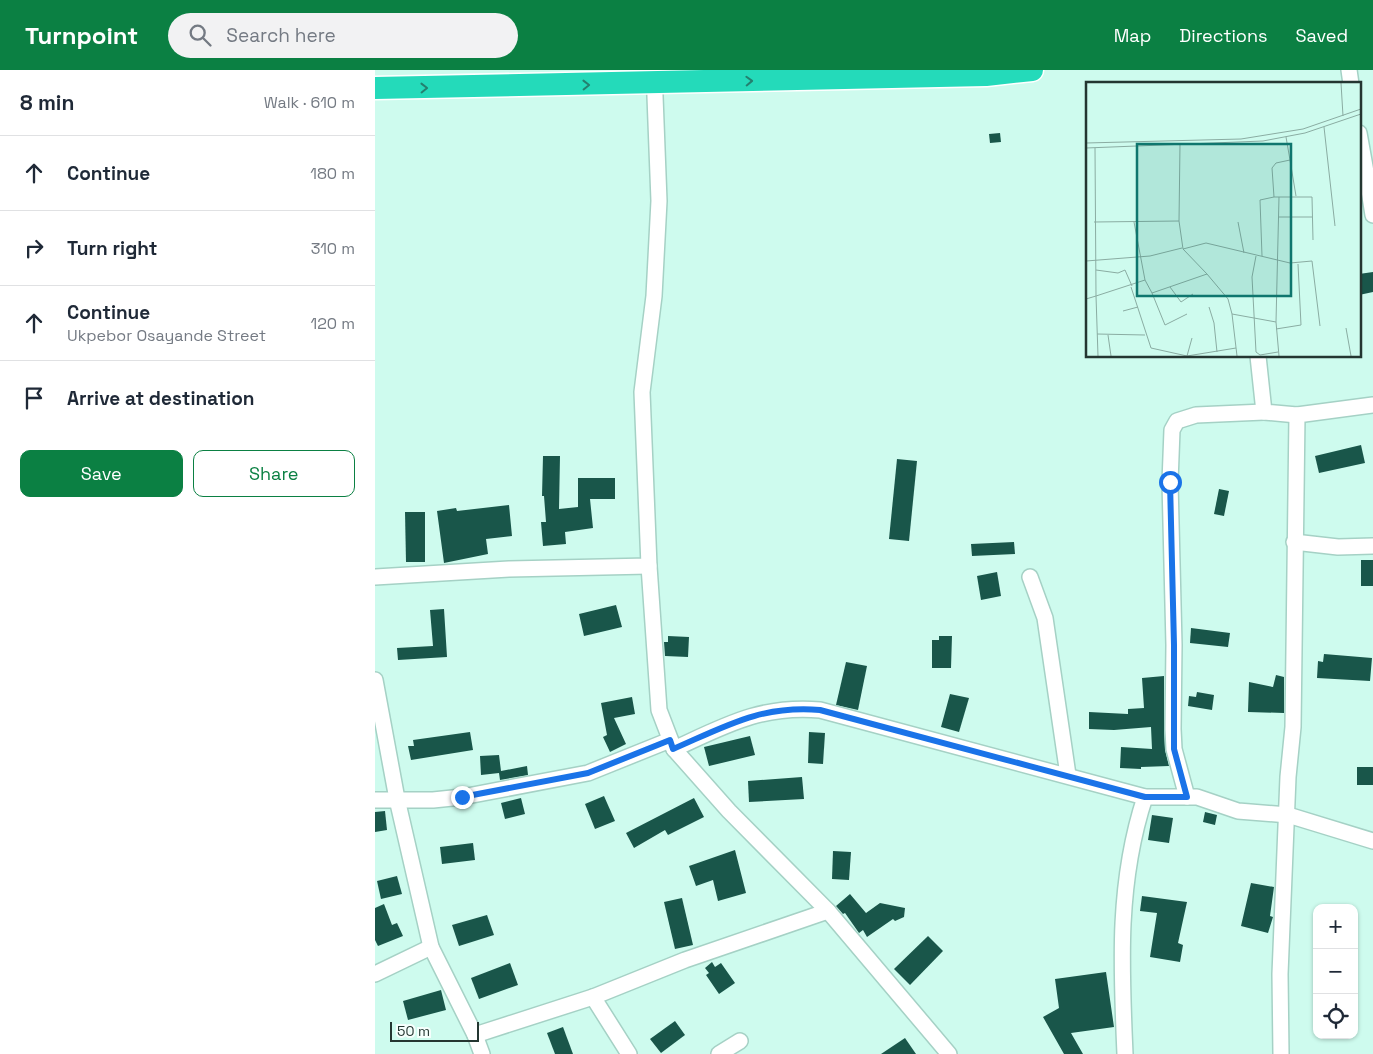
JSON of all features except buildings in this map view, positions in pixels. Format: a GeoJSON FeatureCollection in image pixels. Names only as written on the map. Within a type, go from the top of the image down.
{"type":"FeatureCollection","features":[{"type":"Feature","properties":{"kind":"highway"},"geometry":{"type":"LineString","coordinates":[[375,88],[655,77],[986,75],[1031,70]]}},
{"type":"Feature","properties":{"kind":"street"},"geometry":{"type":"LineString","coordinates":[[655,77],[659,201],[655,296],[642,392],[649,566],[659,710],[672,745],[729,811],[827,911],[949,1054]]}},
{"type":"Feature","properties":{"kind":"street"},"geometry":{"type":"LineString","coordinates":[[1361,153],[1363,173],[1373,215]]}},
{"type":"Feature","properties":{"kind":"street"},"geometry":{"type":"LineString","coordinates":[[1259,358],[1264,412]]}},
{"type":"Feature","properties":{"kind":"street"},"geometry":{"type":"LineString","coordinates":[[1187,797],[1174,749],[1173,729],[1174,645],[1170,482],[1172,430],[1177,421],[1196,415],[1264,412],[1297,415],[1373,405]]}},
{"type":"Feature","properties":{"kind":"street"},"geometry":{"type":"LineString","coordinates":[[1281,1054],[1280,974],[1288,815],[1288,777],[1293,727],[1297,415]]}},
{"type":"Feature","properties":{"kind":"street"},"geometry":{"type":"LineString","coordinates":[[1294,542],[1338,547],[1373,546]]}},
{"type":"Feature","properties":{"kind":"street"},"geometry":{"type":"LineString","coordinates":[[375,577],[509,570],[649,566]]}},
{"type":"Feature","properties":{"kind":"street"},"geometry":{"type":"LineString","coordinates":[[1030,577],[1045,618],[1068,775]]}},
{"type":"Feature","properties":{"kind":"street"},"geometry":{"type":"LineString","coordinates":[[375,680],[397,799],[431,947],[475,1035],[482,1054]]}},
{"type":"Feature","properties":{"kind":"street"},"geometry":{"type":"LineString","coordinates":[[375,800],[433,800],[462,797],[588,773],[759,714],[794,708],[820,710],[969,752],[1068,775],[1145,797],[1187,797],[1209,800],[1238,811],[1288,815],[1373,841]]}},
{"type":"Feature","properties":{"kind":"street"},"geometry":{"type":"LineString","coordinates":[[1125,1054],[1121,929],[1133,838],[1145,797]]}},
{"type":"Feature","properties":{"kind":"street"},"geometry":{"type":"LineString","coordinates":[[475,1035],[593,998],[685,960],[827,911]]}},
{"type":"Feature","properties":{"kind":"street"},"geometry":{"type":"LineString","coordinates":[[375,974],[431,947]]}},
{"type":"Feature","properties":{"kind":"street"},"geometry":{"type":"LineString","coordinates":[[593,998],[629,1054]]}},
{"type":"Feature","properties":{"kind":"street"},"geometry":{"type":"LineString","coordinates":[[719,1054],[740,1041]]}},
{"type":"Feature","properties":{"kind":"route"},"geometry":{"type":"LineString","coordinates":[[462,797],[588,773],[670,740],[673,749],[731,723],[768,711],[794,708],[820,710],[969,752],[1018,762],[1145,797],[1187,797],[1174,749],[1174,645],[1170,482]]}}]}
